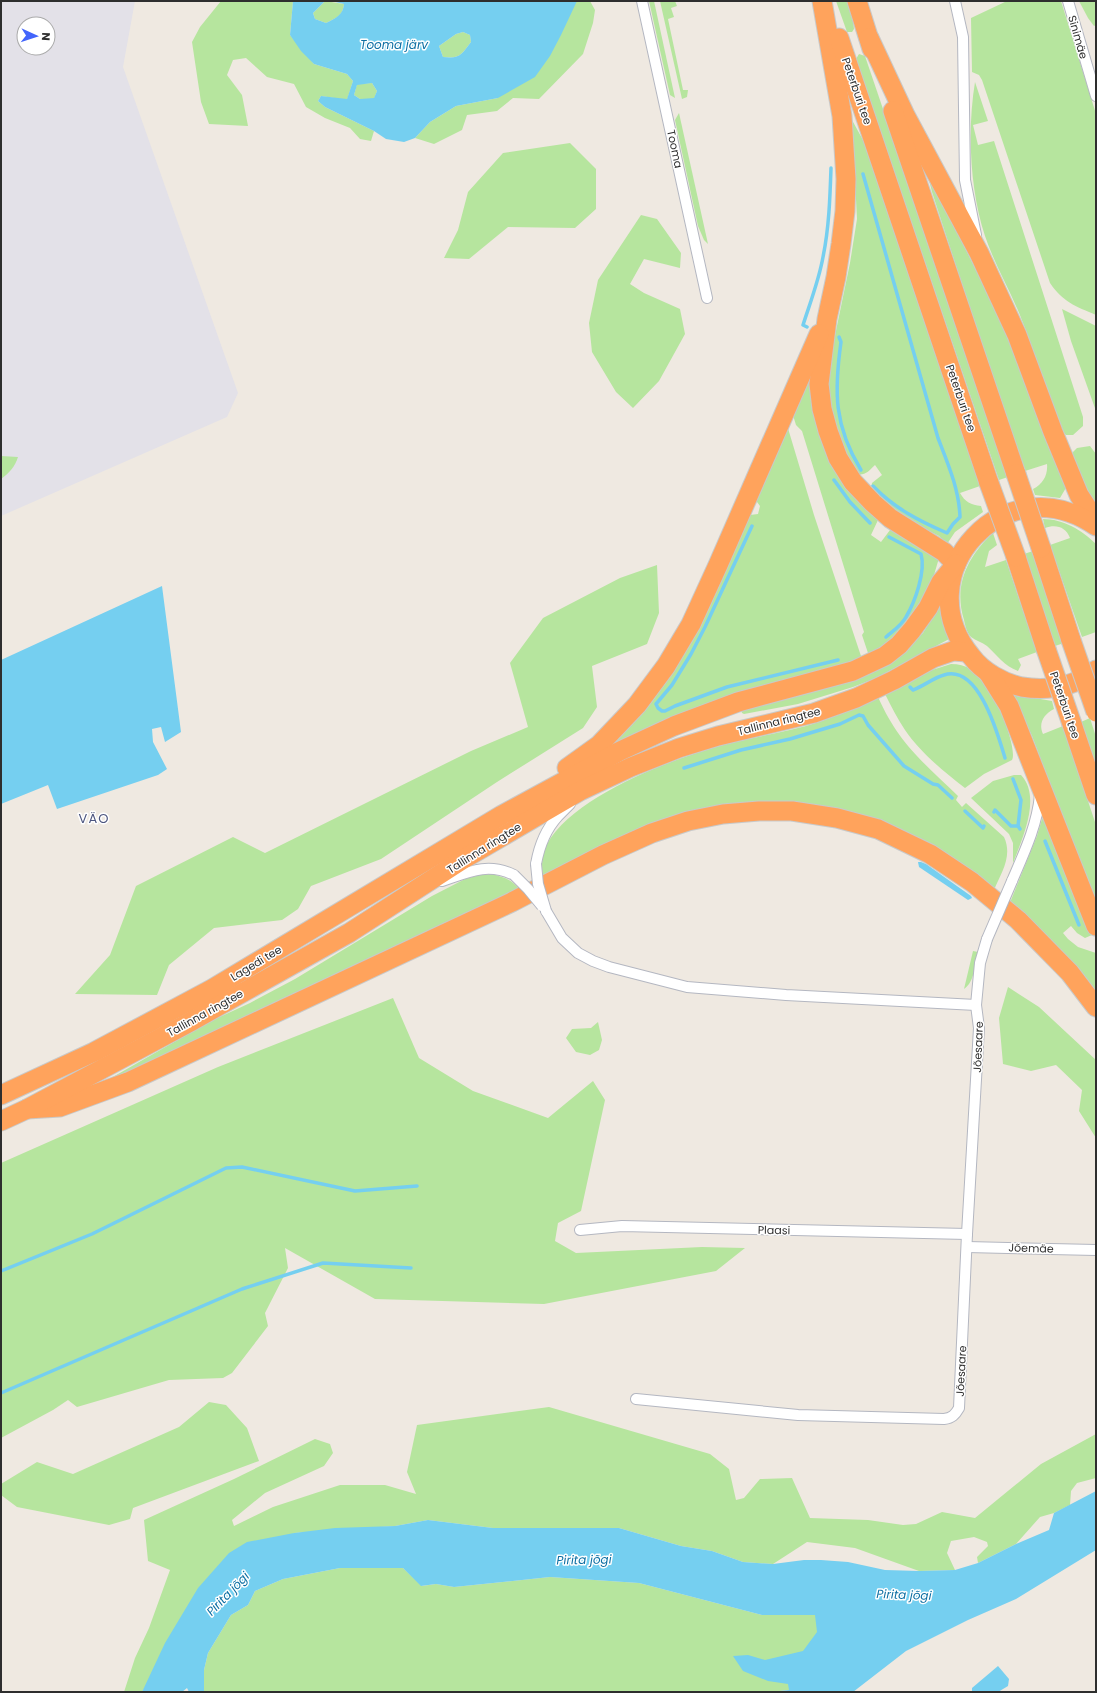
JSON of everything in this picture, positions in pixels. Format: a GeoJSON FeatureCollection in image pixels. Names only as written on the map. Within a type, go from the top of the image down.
{"type":"FeatureCollection","features":[{"type":"Feature","properties":{"kind":"highway"},"geometry":{"type":"LineString","coordinates":[[822,1],[842,116],[846,179],[845,211],[841,244],[827,319],[819,384],[822,409],[838,458],[853,482],[890,518],[944,552],[956,564]]}},
{"type":"Feature","properties":{"kind":"highway","name":"Peterburi tee"},"geometry":{"type":"LineString","coordinates":[[826,1],[1096,796]]}},
{"type":"Feature","properties":{"kind":"highway"},"geometry":{"type":"LineString","coordinates":[[857,1],[1096,712]]}},
{"type":"Feature","properties":{"kind":"highway"},"geometry":{"type":"LineString","coordinates":[[869,38],[909,121],[980,253],[1017,335],[1053,432],[1079,494],[1096,521]]}},
{"type":"Feature","properties":{"kind":"highway"},"geometry":{"type":"LineString","coordinates":[[502,815],[599,745],[637,705],[666,666],[691,624],[827,319]]}},
{"type":"Feature","properties":{"kind":"highway"},"geometry":{"type":"LineString","coordinates":[[1096,526],[1082,516],[1051,507],[1022,508],[994,519],[971,538],[956,564],[951,583],[950,605],[954,627],[967,652],[975,662],[989,674],[1013,685],[1039,689],[1066,686],[1090,675],[1096,670]]}},
{"type":"Feature","properties":{"kind":"highway","name":"Tallinna ringtee"},"geometry":{"type":"LineString","coordinates":[[502,815],[583,770],[674,726],[738,702],[853,671],[885,656],[899,645],[912,630],[928,608],[940,582],[956,564]]}},
{"type":"Feature","properties":{"kind":"highway","name":"Tallinna ringtee"},"geometry":{"type":"LineString","coordinates":[[27,1109],[349,933],[420,889],[462,860],[580,791],[631,767],[679,748],[718,736],[814,713],[856,698],[894,680],[933,658],[953,651],[967,652]]}},
{"type":"Feature","properties":{"kind":"highway"},"geometry":{"type":"LineString","coordinates":[[989,674],[1009,706],[1096,926]]}},
{"type":"Feature","properties":{"kind":"highway"},"geometry":{"type":"LineString","coordinates":[[1,1120],[27,1109],[60,1107],[128,1082],[491,912],[603,855],[645,836],[688,821],[723,814],[759,811],[792,811],[837,818],[878,829],[930,854],[972,882],[1018,920],[1070,973],[1096,1007]]}},
{"type":"Feature","properties":{"kind":"highway","name":"Lagedi tee"},"geometry":{"type":"LineString","coordinates":[[1,1095],[94,1052],[212,989],[502,815]]}},
{"type":"Feature","properties":{"kind":"street","name":"Tooma"},"geometry":{"type":"LineString","coordinates":[[642,1],[707,298]]}},
{"type":"Feature","properties":{"kind":"street"},"geometry":{"type":"LineString","coordinates":[[955,1],[959,14],[963,45],[965,180],[980,253]]}},
{"type":"Feature","properties":{"kind":"street","name":"Sinimäe"},"geometry":{"type":"LineString","coordinates":[[1068,1],[1096,96]]}},
{"type":"Feature","properties":{"kind":"street","name":"Jõesaare"},"geometry":{"type":"LineString","coordinates":[[636,1399],[798,1415],[925,1419],[951,1418],[955,1415],[959,1408],[967,1234],[980,1028],[976,1005],[980,963],[988,939],[1029,840],[1039,809],[1041,786]]}},
{"type":"Feature","properties":{"kind":"street"},"geometry":{"type":"LineString","coordinates":[[546,911],[538,884],[536,864],[539,850],[546,834],[558,816],[580,791]]}},
{"type":"Feature","properties":{"kind":"street"},"geometry":{"type":"LineString","coordinates":[[420,889],[476,869],[493,868],[504,870],[514,876],[528,889],[546,911],[562,938],[578,953],[609,967],[687,987],[786,996],[976,1005]]}},
{"type":"Feature","properties":{"kind":"street","name":"Plaasi"},"geometry":{"type":"LineString","coordinates":[[580,1230],[622,1226],[967,1234]]}},
{"type":"Feature","properties":{"kind":"street","name":"Jõemäe"},"geometry":{"type":"LineString","coordinates":[[967,1247],[1096,1250]]}},
{"type":"Feature","properties":{"kind":"shaded area"},"geometry":{"type":"Polygon","coordinates":[[[1,1],[135,1],[123,67],[238,393],[227,417],[1,516],[1,1]]]}},
{"type":"Feature","properties":{"kind":"green space"},"geometry":{"type":"Polygon","coordinates":[[[221,1],[293,1],[290,35],[314,64],[347,74],[353,81],[347,100],[321,96],[318,101],[325,107],[374,131],[371,141],[360,139],[350,128],[325,118],[306,107],[294,84],[267,77],[246,58],[233,60],[227,75],[242,95],[248,126],[209,124],[201,102],[192,42],[200,27],[221,1]]]}},
{"type":"Feature","properties":{"kind":"green space"},"geometry":{"type":"Polygon","coordinates":[[[325,1],[344,4],[341,14],[326,23],[315,19],[313,13],[325,1]]]}},
{"type":"Feature","properties":{"kind":"green space"},"geometry":{"type":"Polygon","coordinates":[[[528,1],[590,1],[595,10],[593,23],[583,54],[539,99],[513,98],[497,111],[467,115],[462,130],[434,144],[415,138],[430,122],[456,106],[498,98],[528,1]]]}},
{"type":"Feature","properties":{"kind":"green space"},"geometry":{"type":"Polygon","coordinates":[[[649,1],[654,1],[675,98],[670,95],[649,1]]]}},
{"type":"Feature","properties":{"kind":"green space"},"geometry":{"type":"Polygon","coordinates":[[[660,1],[675,1],[677,6],[671,8],[674,17],[668,19],[683,90],[688,90],[687,97],[682,99],[660,1]]]}},
{"type":"Feature","properties":{"kind":"green space"},"geometry":{"type":"Polygon","coordinates":[[[836,1],[847,1],[853,20],[854,29],[852,32],[847,32],[836,1]]]}},
{"type":"Feature","properties":{"kind":"green space"},"geometry":{"type":"Polygon","coordinates":[[[1007,1],[1061,1],[1096,114],[1096,315],[1065,299],[1050,283],[982,80],[979,75],[972,72],[971,18],[1007,1]]]}},
{"type":"Feature","properties":{"kind":"green space"},"geometry":{"type":"Polygon","coordinates":[[[1079,1],[1096,1],[1096,25],[1094,26],[1088,18],[1079,1]]]}},
{"type":"Feature","properties":{"kind":"green space"},"geometry":{"type":"Polygon","coordinates":[[[463,32],[470,35],[471,42],[465,50],[457,57],[443,57],[439,46],[456,34],[463,32]]]}},
{"type":"Feature","properties":{"kind":"green space"},"geometry":{"type":"Polygon","coordinates":[[[859,54],[865,56],[1008,477],[999,480],[856,59],[859,54]]]}},
{"type":"Feature","properties":{"kind":"green space"},"geometry":{"type":"Polygon","coordinates":[[[975,82],[988,121],[973,125],[978,145],[994,141],[1083,417],[1083,426],[1073,435],[1066,435],[1060,429],[1019,312],[989,247],[980,218],[971,160],[971,120],[975,82]]]}},
{"type":"Feature","properties":{"kind":"green space"},"geometry":{"type":"Polygon","coordinates":[[[372,83],[377,91],[374,99],[360,99],[354,95],[357,84],[372,83]]]}},
{"type":"Feature","properties":{"kind":"green space"},"geometry":{"type":"Polygon","coordinates":[[[679,113],[708,244],[704,240],[698,226],[675,120],[679,113]]]}},
{"type":"Feature","properties":{"kind":"green space"},"geometry":{"type":"Polygon","coordinates":[[[852,120],[864,142],[980,486],[960,493],[964,499],[974,505],[981,506],[983,512],[955,532],[947,544],[939,536],[899,516],[871,490],[872,483],[882,475],[875,465],[864,474],[856,474],[845,455],[829,401],[828,376],[832,350],[850,263],[857,219],[852,120]]]}},
{"type":"Feature","properties":{"kind":"green space"},"geometry":{"type":"Polygon","coordinates":[[[570,143],[596,169],[596,209],[575,228],[508,227],[469,259],[444,258],[458,230],[468,192],[503,153],[570,143]]]}},
{"type":"Feature","properties":{"kind":"green space"},"geometry":{"type":"Polygon","coordinates":[[[927,172],[1008,334],[1067,486],[1060,498],[1035,495],[1033,489],[1040,485],[1044,479],[1047,472],[1047,464],[1025,471],[956,266],[927,172]]]}},
{"type":"Feature","properties":{"kind":"green space"},"geometry":{"type":"Polygon","coordinates":[[[641,215],[657,219],[681,253],[680,268],[644,259],[630,284],[644,293],[680,309],[685,334],[659,381],[633,408],[616,392],[592,352],[589,323],[598,280],[641,215]]]}},
{"type":"Feature","properties":{"kind":"green space"},"geometry":{"type":"Polygon","coordinates":[[[1062,309],[1096,326],[1096,411],[1071,341],[1062,309]]]}},
{"type":"Feature","properties":{"kind":"green space"},"geometry":{"type":"Polygon","coordinates":[[[810,373],[815,413],[820,437],[830,461],[837,472],[860,502],[878,520],[871,535],[881,542],[890,530],[896,530],[939,558],[934,575],[924,598],[899,634],[869,656],[862,635],[864,632],[802,431],[796,425],[792,412],[810,373]]]}},
{"type":"Feature","properties":{"kind":"green space"},"geometry":{"type":"Polygon","coordinates":[[[787,425],[814,515],[862,659],[595,757],[617,736],[750,515],[758,514],[760,506],[757,502],[757,495],[787,425]]]}},
{"type":"Feature","properties":{"kind":"green space"},"geometry":{"type":"Polygon","coordinates":[[[1090,446],[1096,454],[1096,507],[1072,461],[1073,452],[1077,448],[1090,446]]]}},
{"type":"Feature","properties":{"kind":"green space"},"geometry":{"type":"Polygon","coordinates":[[[1,456],[18,457],[11,470],[1,479],[1,456]]]}},
{"type":"Feature","properties":{"kind":"green space"},"geometry":{"type":"Polygon","coordinates":[[[1043,519],[1058,521],[1072,526],[1085,534],[1096,544],[1096,632],[1082,637],[1050,545],[1070,538],[1066,531],[1060,527],[1053,526],[1045,528],[1043,519]]]}},
{"type":"Feature","properties":{"kind":"green space"},"geometry":{"type":"Polygon","coordinates":[[[993,533],[997,545],[989,551],[985,567],[1006,560],[1037,652],[1018,659],[1021,665],[1018,671],[1005,663],[987,646],[971,637],[966,629],[961,607],[960,595],[965,572],[976,551],[993,533]]]}},
{"type":"Feature","properties":{"kind":"green space"},"geometry":{"type":"Polygon","coordinates":[[[1033,551],[1064,643],[1055,646],[1024,554],[1033,551]]]}},
{"type":"Feature","properties":{"kind":"green space"},"geometry":{"type":"Polygon","coordinates":[[[657,565],[659,613],[647,644],[592,666],[597,707],[583,728],[497,782],[381,859],[311,886],[298,909],[282,920],[214,928],[169,965],[157,995],[75,994],[110,955],[136,886],[233,837],[265,853],[471,751],[528,727],[510,663],[543,618],[620,578],[657,565]]]}},
{"type":"Feature","properties":{"kind":"green space"},"geometry":{"type":"Polygon","coordinates":[[[943,596],[951,638],[876,678],[853,687],[798,704],[744,714],[742,713],[741,710],[899,656],[923,633],[943,596]]]}},
{"type":"Feature","properties":{"kind":"green space"},"geometry":{"type":"Polygon","coordinates":[[[951,664],[961,665],[970,669],[986,682],[1000,708],[1012,745],[1012,760],[984,774],[965,788],[925,754],[911,738],[902,726],[885,694],[932,670],[951,664]]]}},
{"type":"Feature","properties":{"kind":"green space"},"geometry":{"type":"Polygon","coordinates":[[[1017,695],[1052,701],[1054,709],[1047,713],[1041,726],[1043,734],[1063,726],[1096,825],[1096,906],[1032,736],[1013,696],[1017,695]]]}},
{"type":"Feature","properties":{"kind":"green space"},"geometry":{"type":"Polygon","coordinates":[[[878,697],[894,728],[903,740],[958,796],[956,800],[962,807],[966,803],[1004,837],[1007,858],[994,890],[945,855],[764,802],[543,876],[542,863],[544,852],[547,844],[560,827],[577,811],[599,796],[623,783],[648,771],[696,753],[819,722],[878,697]]]}},
{"type":"Feature","properties":{"kind":"green space"},"geometry":{"type":"Polygon","coordinates":[[[1090,718],[1096,737],[1096,768],[1081,722],[1090,718]]]}},
{"type":"Feature","properties":{"kind":"green space"},"geometry":{"type":"Polygon","coordinates":[[[1014,775],[1021,775],[1027,784],[1030,795],[1030,806],[1025,830],[1013,863],[1013,843],[1009,834],[971,798],[993,781],[1014,775]]]}},
{"type":"Feature","properties":{"kind":"green space"},"geometry":{"type":"Polygon","coordinates":[[[1042,819],[1049,821],[1092,935],[1085,938],[1077,933],[1071,926],[1063,933],[1078,947],[1096,953],[1096,995],[1009,905],[1037,836],[1042,819]]]}},
{"type":"Feature","properties":{"kind":"green space"},"geometry":{"type":"Polygon","coordinates":[[[492,874],[507,879],[514,883],[519,889],[118,1077],[111,1078],[211,1021],[250,1003],[295,979],[432,896],[465,879],[480,875],[492,874]]]}},
{"type":"Feature","properties":{"kind":"green space"},"geometry":{"type":"Polygon","coordinates":[[[973,951],[978,952],[974,972],[968,986],[964,989],[973,951]]]}},
{"type":"Feature","properties":{"kind":"green space"},"geometry":{"type":"Polygon","coordinates":[[[1008,987],[1039,1007],[1096,1060],[1096,1138],[1079,1111],[1082,1090],[1056,1065],[1031,1071],[1003,1064],[999,1018],[1008,987]]]}},
{"type":"Feature","properties":{"kind":"green space"},"geometry":{"type":"Polygon","coordinates":[[[393,998],[419,1058],[473,1091],[548,1118],[593,1081],[605,1100],[581,1211],[558,1223],[555,1241],[576,1253],[702,1247],[745,1248],[716,1271],[544,1304],[375,1299],[285,1248],[288,1268],[265,1313],[268,1326],[232,1373],[223,1378],[169,1380],[77,1407],[68,1400],[53,1410],[1,1438],[1,1163],[218,1067],[393,998]]]}},
{"type":"Feature","properties":{"kind":"green space"},"geometry":{"type":"Polygon","coordinates":[[[598,1022],[602,1040],[599,1050],[590,1055],[576,1052],[566,1038],[572,1029],[591,1028],[598,1022]]]}},
{"type":"Feature","properties":{"kind":"green space"},"geometry":{"type":"Polygon","coordinates":[[[209,1402],[226,1405],[247,1428],[259,1461],[133,1508],[130,1519],[109,1525],[17,1507],[1,1495],[1,1484],[37,1462],[73,1474],[179,1427],[209,1402]]]}},
{"type":"Feature","properties":{"kind":"green space"},"geometry":{"type":"Polygon","coordinates":[[[549,1407],[710,1454],[729,1469],[736,1500],[744,1498],[760,1479],[792,1478],[810,1518],[868,1520],[903,1525],[916,1524],[942,1512],[975,1518],[1041,1464],[1096,1434],[1096,1478],[1077,1483],[1071,1491],[1070,1505],[1054,1513],[1040,1517],[1016,1544],[978,1563],[977,1557],[988,1546],[987,1542],[974,1537],[951,1541],[947,1553],[955,1570],[919,1571],[855,1548],[807,1542],[773,1564],[743,1562],[712,1551],[681,1546],[619,1528],[493,1528],[428,1520],[395,1526],[294,1533],[147,1684],[142,1692],[124,1692],[135,1658],[149,1628],[170,1570],[148,1561],[144,1520],[234,1479],[315,1439],[330,1444],[333,1453],[324,1466],[265,1493],[232,1520],[234,1526],[273,1507],[340,1485],[385,1485],[416,1494],[407,1472],[417,1425],[549,1407]]]}},
{"type":"Feature","properties":{"kind":"green space"},"geometry":{"type":"Polygon","coordinates":[[[340,1568],[403,1568],[422,1586],[436,1584],[454,1587],[550,1577],[639,1583],[762,1615],[816,1615],[850,1638],[789,1690],[770,1692],[204,1692],[204,1670],[208,1653],[231,1615],[248,1605],[255,1591],[283,1579],[340,1568]]]}},
{"type":"Feature","properties":{"kind":"water","name":"Tooma järv"},"geometry":{"type":"Polygon","coordinates":[[[293,1],[325,1],[313,13],[315,19],[326,23],[341,14],[344,4],[331,1],[577,1],[550,56],[535,77],[498,98],[456,106],[430,122],[415,138],[404,142],[386,139],[374,131],[325,107],[318,101],[321,96],[347,99],[353,81],[347,74],[314,64],[301,51],[290,35],[293,1]],[[463,32],[456,34],[439,46],[443,57],[457,57],[465,50],[471,42],[470,35],[463,32]],[[372,83],[357,85],[354,95],[360,99],[374,98],[377,91],[372,83]]]}},
{"type":"Feature","properties":{"kind":"water"},"geometry":{"type":"Polygon","coordinates":[[[162,586],[181,732],[165,742],[161,727],[152,729],[153,742],[167,769],[158,775],[57,809],[48,785],[1,804],[1,660],[162,586]]]}},
{"type":"Feature","properties":{"kind":"water"},"geometry":{"type":"Polygon","coordinates":[[[918,862],[926,864],[972,898],[968,900],[919,867],[918,862]]]}},
{"type":"Feature","properties":{"kind":"water","name":"Pirita jõgi"},"geometry":{"type":"Polygon","coordinates":[[[1096,1491],[1096,1550],[1016,1599],[968,1620],[906,1651],[853,1692],[770,1692],[789,1690],[788,1684],[768,1681],[743,1671],[733,1656],[748,1655],[765,1660],[803,1651],[817,1632],[815,1615],[762,1615],[639,1583],[550,1577],[454,1587],[436,1584],[421,1586],[403,1568],[340,1568],[283,1579],[255,1591],[248,1605],[231,1615],[208,1653],[204,1670],[204,1692],[189,1692],[187,1688],[182,1692],[142,1692],[165,1643],[198,1588],[229,1553],[247,1542],[294,1533],[335,1528],[395,1526],[428,1520],[493,1528],[619,1528],[681,1546],[712,1551],[743,1562],[773,1564],[804,1560],[821,1560],[848,1562],[885,1570],[955,1570],[978,1563],[1016,1544],[1049,1530],[1054,1513],[1096,1491]]]}},
{"type":"Feature","properties":{"kind":"water"},"geometry":{"type":"Polygon","coordinates":[[[998,1666],[1009,1679],[1008,1686],[998,1692],[972,1692],[972,1688],[998,1666]]]}},
{"type":"Feature","properties":{"kind":"waterway"},"geometry":{"type":"LineString","coordinates":[[807,327],[803,325],[819,274],[827,235],[831,168]]}},
{"type":"Feature","properties":{"kind":"waterway"},"geometry":{"type":"LineString","coordinates":[[863,174],[938,438],[958,496],[960,517],[947,533],[907,513],[889,501],[873,486]]}},
{"type":"Feature","properties":{"kind":"waterway"},"geometry":{"type":"LineString","coordinates":[[839,337],[841,342],[837,377],[838,408],[846,438],[852,454],[861,470]]}},
{"type":"Feature","properties":{"kind":"waterway"},"geometry":{"type":"LineString","coordinates":[[834,480],[850,502],[870,523]]}},
{"type":"Feature","properties":{"kind":"waterway"},"geometry":{"type":"LineString","coordinates":[[752,526],[705,627],[672,685],[656,704],[658,708],[665,711],[727,687],[838,660]]}},
{"type":"Feature","properties":{"kind":"waterway"},"geometry":{"type":"LineString","coordinates":[[886,637],[902,623],[909,611],[919,586],[922,569],[921,554],[889,537]]}},
{"type":"Feature","properties":{"kind":"waterway"},"geometry":{"type":"LineString","coordinates":[[910,687],[913,690],[944,675],[956,674],[967,680],[977,690],[985,704],[992,719],[1005,758]]}},
{"type":"Feature","properties":{"kind":"waterway"},"geometry":{"type":"LineString","coordinates":[[684,768],[741,750],[790,739],[840,724],[859,715],[863,716],[868,725],[904,766],[933,784],[938,785],[952,798]]}},
{"type":"Feature","properties":{"kind":"waterway"},"geometry":{"type":"LineString","coordinates":[[1013,779],[1021,800],[1018,826],[1020,829]]}},
{"type":"Feature","properties":{"kind":"waterway"},"geometry":{"type":"LineString","coordinates":[[994,812],[995,810],[1011,826],[1018,826]]}},
{"type":"Feature","properties":{"kind":"waterway"},"geometry":{"type":"LineString","coordinates":[[965,811],[983,828],[984,826]]}},
{"type":"Feature","properties":{"kind":"waterway"},"geometry":{"type":"LineString","coordinates":[[1045,841],[1079,925]]}},
{"type":"Feature","properties":{"kind":"waterway"},"geometry":{"type":"LineString","coordinates":[[1,1271],[92,1234],[226,1168],[242,1167],[355,1191],[417,1186]]}},
{"type":"Feature","properties":{"kind":"waterway"},"geometry":{"type":"LineString","coordinates":[[1,1393],[242,1289],[323,1263],[411,1268]]}},
{"type":"Feature","properties":{"kind":"district","name":"VÄO"},"geometry":{"type":"Point","coordinates":[94,818]}}]}
